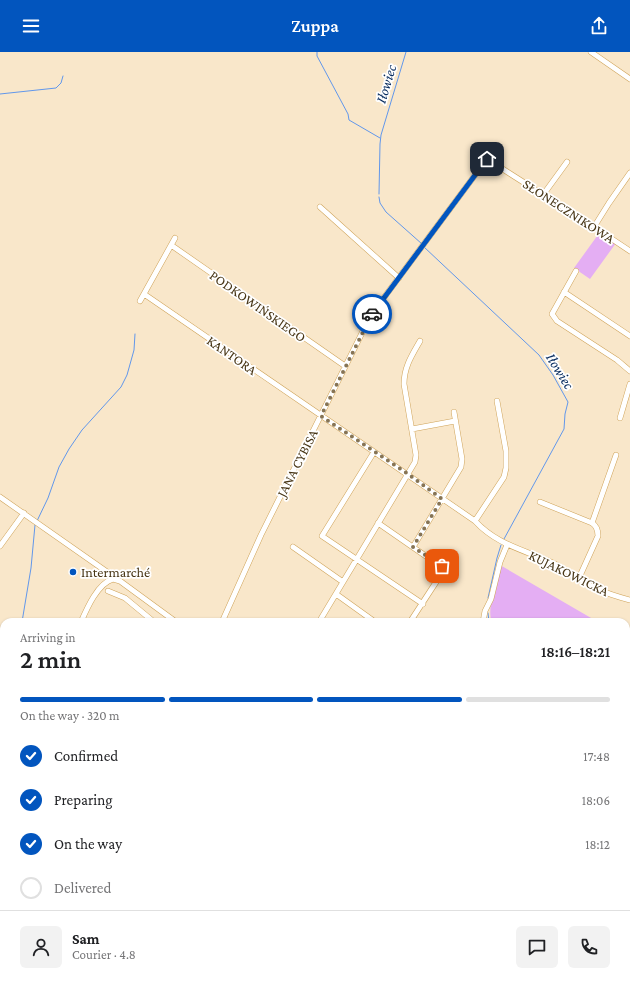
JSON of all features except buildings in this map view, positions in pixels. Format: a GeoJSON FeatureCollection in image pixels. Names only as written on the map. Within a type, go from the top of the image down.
{"type":"FeatureCollection","features":[{"type":"Feature","properties":{"kind":"street"},"geometry":{"type":"LineString","coordinates":[[591,52],[630,79]]}},
{"type":"Feature","properties":{"kind":"street","name":"JANA CYBISA"},"geometry":{"type":"LineString","coordinates":[[224,618],[261,535],[371,316],[487,159]]}},
{"type":"Feature","properties":{"kind":"street","name":"SŁONECZNIKOWA"},"geometry":{"type":"LineString","coordinates":[[487,159],[630,251]]}},
{"type":"Feature","properties":{"kind":"street"},"geometry":{"type":"LineString","coordinates":[[543,195],[567,162]]}},
{"type":"Feature","properties":{"kind":"street"},"geometry":{"type":"LineString","coordinates":[[594,227],[630,173]]}},
{"type":"Feature","properties":{"kind":"street"},"geometry":{"type":"LineString","coordinates":[[320,207],[399,278]]}},
{"type":"Feature","properties":{"kind":"street"},"geometry":{"type":"LineString","coordinates":[[140,301],[175,238]]}},
{"type":"Feature","properties":{"kind":"street","name":"PODKOWIŃSKIEGO"},"geometry":{"type":"LineString","coordinates":[[171,245],[345,366]]}},
{"type":"Feature","properties":{"kind":"street"},"geometry":{"type":"LineString","coordinates":[[576,271],[552,314],[554,318],[557,322],[618,360],[630,371]]}},
{"type":"Feature","properties":{"kind":"street"},"geometry":{"type":"LineString","coordinates":[[564,292],[630,336]]}},
{"type":"Feature","properties":{"kind":"street","name":"KANTORA"},"geometry":{"type":"LineString","coordinates":[[144,294],[408,474]]}},
{"type":"Feature","properties":{"kind":"street"},"geometry":{"type":"LineString","coordinates":[[324,618],[356,559],[415,462],[416,455],[404,384],[404,374],[409,360],[420,341]]}},
{"type":"Feature","properties":{"kind":"street"},"geometry":{"type":"LineString","coordinates":[[620,418],[630,384]]}},
{"type":"Feature","properties":{"kind":"street"},"geometry":{"type":"LineString","coordinates":[[475,521],[504,477],[506,468],[506,451],[497,401]]}},
{"type":"Feature","properties":{"kind":"street"},"geometry":{"type":"LineString","coordinates":[[413,547],[461,468],[462,459],[454,412]]}},
{"type":"Feature","properties":{"kind":"street"},"geometry":{"type":"LineString","coordinates":[[412,429],[455,421]]}},
{"type":"Feature","properties":{"kind":"street"},"geometry":{"type":"LineString","coordinates":[[374,452],[322,536],[422,604]]}},
{"type":"Feature","properties":{"kind":"street"},"geometry":{"type":"LineString","coordinates":[[592,523],[616,455]]}},
{"type":"Feature","properties":{"kind":"street","name":"KUJAKOWICKA"},"geometry":{"type":"LineString","coordinates":[[408,474],[475,521],[484,530],[507,545],[554,564],[595,588],[630,600]]}},
{"type":"Feature","properties":{"kind":"street"},"geometry":{"type":"LineString","coordinates":[[0,497],[110,574],[113,579]]}},
{"type":"Feature","properties":{"kind":"street"},"geometry":{"type":"LineString","coordinates":[[540,502],[592,523],[598,530],[598,536],[579,578]]}},
{"type":"Feature","properties":{"kind":"street"},"geometry":{"type":"LineString","coordinates":[[0,546],[24,513]]}},
{"type":"Feature","properties":{"kind":"street"},"geometry":{"type":"LineString","coordinates":[[378,523],[443,568],[442,573],[413,618]]}},
{"type":"Feature","properties":{"kind":"street"},"geometry":{"type":"LineString","coordinates":[[484,618],[485,611],[491,599],[500,562],[507,545]]}},
{"type":"Feature","properties":{"kind":"street"},"geometry":{"type":"LineString","coordinates":[[293,547],[343,582]]}},
{"type":"Feature","properties":{"kind":"street"},"geometry":{"type":"LineString","coordinates":[[83,618],[103,584],[108,580],[113,579],[120,581],[171,618]]}},
{"type":"Feature","properties":{"kind":"street"},"geometry":{"type":"LineString","coordinates":[[108,591],[126,598],[149,618]]}},
{"type":"Feature","properties":{"kind":"street"},"geometry":{"type":"LineString","coordinates":[[336,594],[369,618]]}},
{"type":"Feature","properties":{"kind":"shaded area"},"geometry":{"type":"Polygon","coordinates":[[[600,232],[616,243],[590,279],[574,268],[600,232]]]}},
{"type":"Feature","properties":{"kind":"shaded area"},"geometry":{"type":"Polygon","coordinates":[[[500,565],[591,618],[490,618],[491,602],[500,565]]]}},
{"type":"Feature","properties":{"kind":"waterway"},"geometry":{"type":"LineString","coordinates":[[317,52],[317,56],[348,114],[349,120],[380,138]]}},
{"type":"Feature","properties":{"kind":"waterway","name":"Iłowiec"},"geometry":{"type":"LineString","coordinates":[[379,194],[381,135],[406,52]]}},
{"type":"Feature","properties":{"kind":"waterway"},"geometry":{"type":"LineString","coordinates":[[0,94],[56,88],[61,83],[63,76]]}},
{"type":"Feature","properties":{"kind":"waterway","name":"Iłowiec"},"geometry":{"type":"LineString","coordinates":[[379,197],[380,203],[386,212],[422,244]]}},
{"type":"Feature","properties":{"kind":"waterway","name":"Iłowiec"},"geometry":{"type":"LineString","coordinates":[[424,247],[539,355],[553,375],[568,402],[565,414],[564,429],[504,539]]}},
{"type":"Feature","properties":{"kind":"waterway"},"geometry":{"type":"LineString","coordinates":[[37,521],[48,498],[59,467],[69,449],[82,430],[121,387],[127,375],[134,350],[135,334]]}},
{"type":"Feature","properties":{"kind":"waterway"},"geometry":{"type":"LineString","coordinates":[[23,618],[31,568],[35,525]]}},
{"type":"Feature","properties":{"kind":"waterway","name":"Iłowiec"},"geometry":{"type":"LineString","coordinates":[[488,598],[501,545]]}},
{"type":"Feature","properties":{"kind":"waterway","name":"Iłowiec"},"geometry":{"type":"LineString","coordinates":[[488,613],[489,618]]}},
{"type":"Feature","properties":{"kind":"way so far"},"geometry":{"type":"LineString","coordinates":[[372,314],[321,416],[408,474],[442,499],[413,547],[442,566]]}},
{"type":"Feature","properties":{"kind":"place","name":"Intermarché"},"geometry":{"type":"Point","coordinates":[73,572]}},
{"type":"Feature","properties":{"kind":"route"},"geometry":{"type":"LineString","coordinates":[[372,314],[487,159]]}}]}
